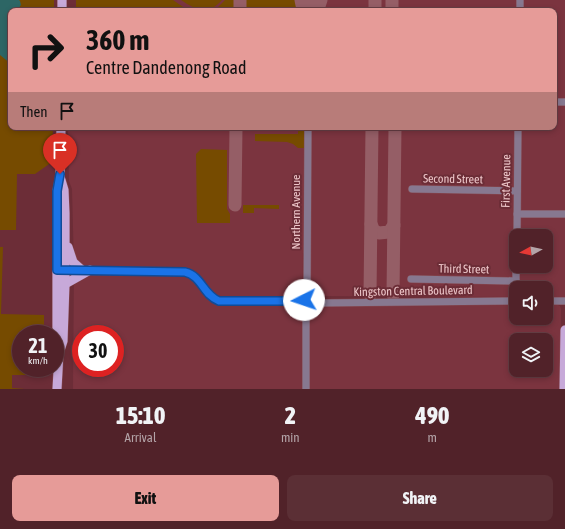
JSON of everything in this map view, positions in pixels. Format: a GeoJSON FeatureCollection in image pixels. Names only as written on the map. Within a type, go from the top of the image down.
{"type":"FeatureCollection","features":[{"type":"Feature","properties":{"kind":"main road"},"geometry":{"type":"LineString","coordinates":[[61,130],[60,176],[57,191],[61,270],[65,284],[64,325]]}},
{"type":"Feature","properties":{"kind":"main road"},"geometry":{"type":"LineString","coordinates":[[58,325],[61,270],[65,240],[64,190],[60,176]]}},
{"type":"Feature","properties":{"kind":"main road"},"geometry":{"type":"LineString","coordinates":[[65,240],[73,262],[86,270],[65,284]]}},
{"type":"Feature","properties":{"kind":"main road"},"geometry":{"type":"LineString","coordinates":[[564,389],[565,330]]}},
{"type":"Feature","properties":{"kind":"main road"},"geometry":{"type":"LineString","coordinates":[[57,389],[58,377]]}},
{"type":"Feature","properties":{"kind":"street","name":"Northern Avenue"},"geometry":{"type":"LineString","coordinates":[[306,389],[308,130]]}},
{"type":"Feature","properties":{"kind":"street","name":"First Avenue"},"geometry":{"type":"LineString","coordinates":[[517,229],[518,130]]}},
{"type":"Feature","properties":{"kind":"street","name":"Second Street"},"geometry":{"type":"LineString","coordinates":[[412,189],[517,191]]}},
{"type":"Feature","properties":{"kind":"street"},"geometry":{"type":"LineString","coordinates":[[517,214],[565,214]]}},
{"type":"Feature","properties":{"kind":"street","name":"Kingston Central Boulevard"},"geometry":{"type":"LineString","coordinates":[[61,270],[187,273],[199,280],[209,295],[222,301],[307,301],[320,303],[509,301]]}},
{"type":"Feature","properties":{"kind":"street","name":"Third Street"},"geometry":{"type":"LineString","coordinates":[[411,279],[509,285]]}},
{"type":"Feature","properties":{"kind":"street"},"geometry":{"type":"LineString","coordinates":[[553,301],[565,302]]}},
{"type":"Feature","properties":{"kind":"shaded area"},"geometry":{"type":"Polygon","coordinates":[[[0,0],[54,0],[54,8],[8,8],[8,130],[53,130],[52,162],[35,174],[17,174],[16,230],[0,230],[0,0]]]}},
{"type":"Feature","properties":{"kind":"shaded area"},"geometry":{"type":"Polygon","coordinates":[[[76,0],[565,0],[565,297],[553,297],[553,281],[509,281],[509,297],[310,296],[310,253],[303,253],[302,389],[73,389],[73,377],[124,377],[124,325],[74,325],[72,189],[69,181],[68,130],[557,130],[557,8],[76,8],[76,0]]]}},
{"type":"Feature","properties":{"kind":"shaded area"},"geometry":{"type":"Polygon","coordinates":[[[76,0],[173,0],[185,8],[76,8],[76,0]]]}},
{"type":"Feature","properties":{"kind":"shaded area"},"geometry":{"type":"Polygon","coordinates":[[[181,0],[222,0],[212,8],[195,8],[181,0]]]}},
{"type":"Feature","properties":{"kind":"shaded area"},"geometry":{"type":"Polygon","coordinates":[[[225,0],[236,0],[236,8],[217,8],[225,0]]]}},
{"type":"Feature","properties":{"kind":"shaded area"},"geometry":{"type":"Polygon","coordinates":[[[244,0],[297,0],[297,8],[244,8],[244,0]]]}},
{"type":"Feature","properties":{"kind":"shaded area"},"geometry":{"type":"Polygon","coordinates":[[[298,130],[304,130],[304,148],[298,148],[287,142],[255,141],[255,134],[298,134],[298,130]]]}},
{"type":"Feature","properties":{"kind":"shaded area"},"geometry":{"type":"Polygon","coordinates":[[[201,149],[227,150],[227,209],[230,214],[230,223],[197,223],[196,154],[201,149]]]}},
{"type":"Feature","properties":{"kind":"shaded area"},"geometry":{"type":"Polygon","coordinates":[[[243,205],[279,205],[279,209],[254,208],[254,213],[243,213],[243,205]]]}},
{"type":"Feature","properties":{"kind":"shaded area"},"geometry":{"type":"Polygon","coordinates":[[[0,247],[3,247],[1,314],[44,315],[44,325],[12,325],[12,388],[25,389],[0,389],[0,247]]]}},
{"type":"Feature","properties":{"kind":"shaded area"},"geometry":{"type":"Polygon","coordinates":[[[553,304],[556,304],[560,306],[561,309],[560,389],[309,389],[310,309],[312,306],[509,305],[509,325],[553,325],[553,304]]]}},
{"type":"Feature","properties":{"kind":"water"},"geometry":{"type":"Polygon","coordinates":[[[0,0],[19,0],[21,5],[19,8],[8,8],[8,62],[0,55],[0,0]]]}},
{"type":"Feature","properties":{"kind":"taxiway"},"geometry":{"type":"LineString","coordinates":[[240,0],[240,8]]}},
{"type":"Feature","properties":{"kind":"taxiway"},"geometry":{"type":"LineString","coordinates":[[301,0],[302,5],[305,6],[319,6],[321,0]]}},
{"type":"Feature","properties":{"kind":"taxiway"},"geometry":{"type":"LineString","coordinates":[[375,0],[375,8]]}},
{"type":"Feature","properties":{"kind":"taxiway"},"geometry":{"type":"LineString","coordinates":[[392,0],[392,8]]}},
{"type":"Feature","properties":{"kind":"taxiway"},"geometry":{"type":"LineString","coordinates":[[235,205],[236,130]]}},
{"type":"Feature","properties":{"kind":"taxiway"},"geometry":{"type":"LineString","coordinates":[[370,295],[372,130]]}},
{"type":"Feature","properties":{"kind":"taxiway"},"geometry":{"type":"LineString","coordinates":[[393,295],[395,130]]}},
{"type":"Feature","properties":{"kind":"taxiway"},"geometry":{"type":"LineString","coordinates":[[371,224],[374,231],[379,233],[389,232],[394,225]]}},
{"type":"Feature","properties":{"kind":"route"},"geometry":{"type":"LineString","coordinates":[[60,174],[57,191],[57,270],[185,272],[196,278],[209,295],[219,301],[304,300]]}}]}
